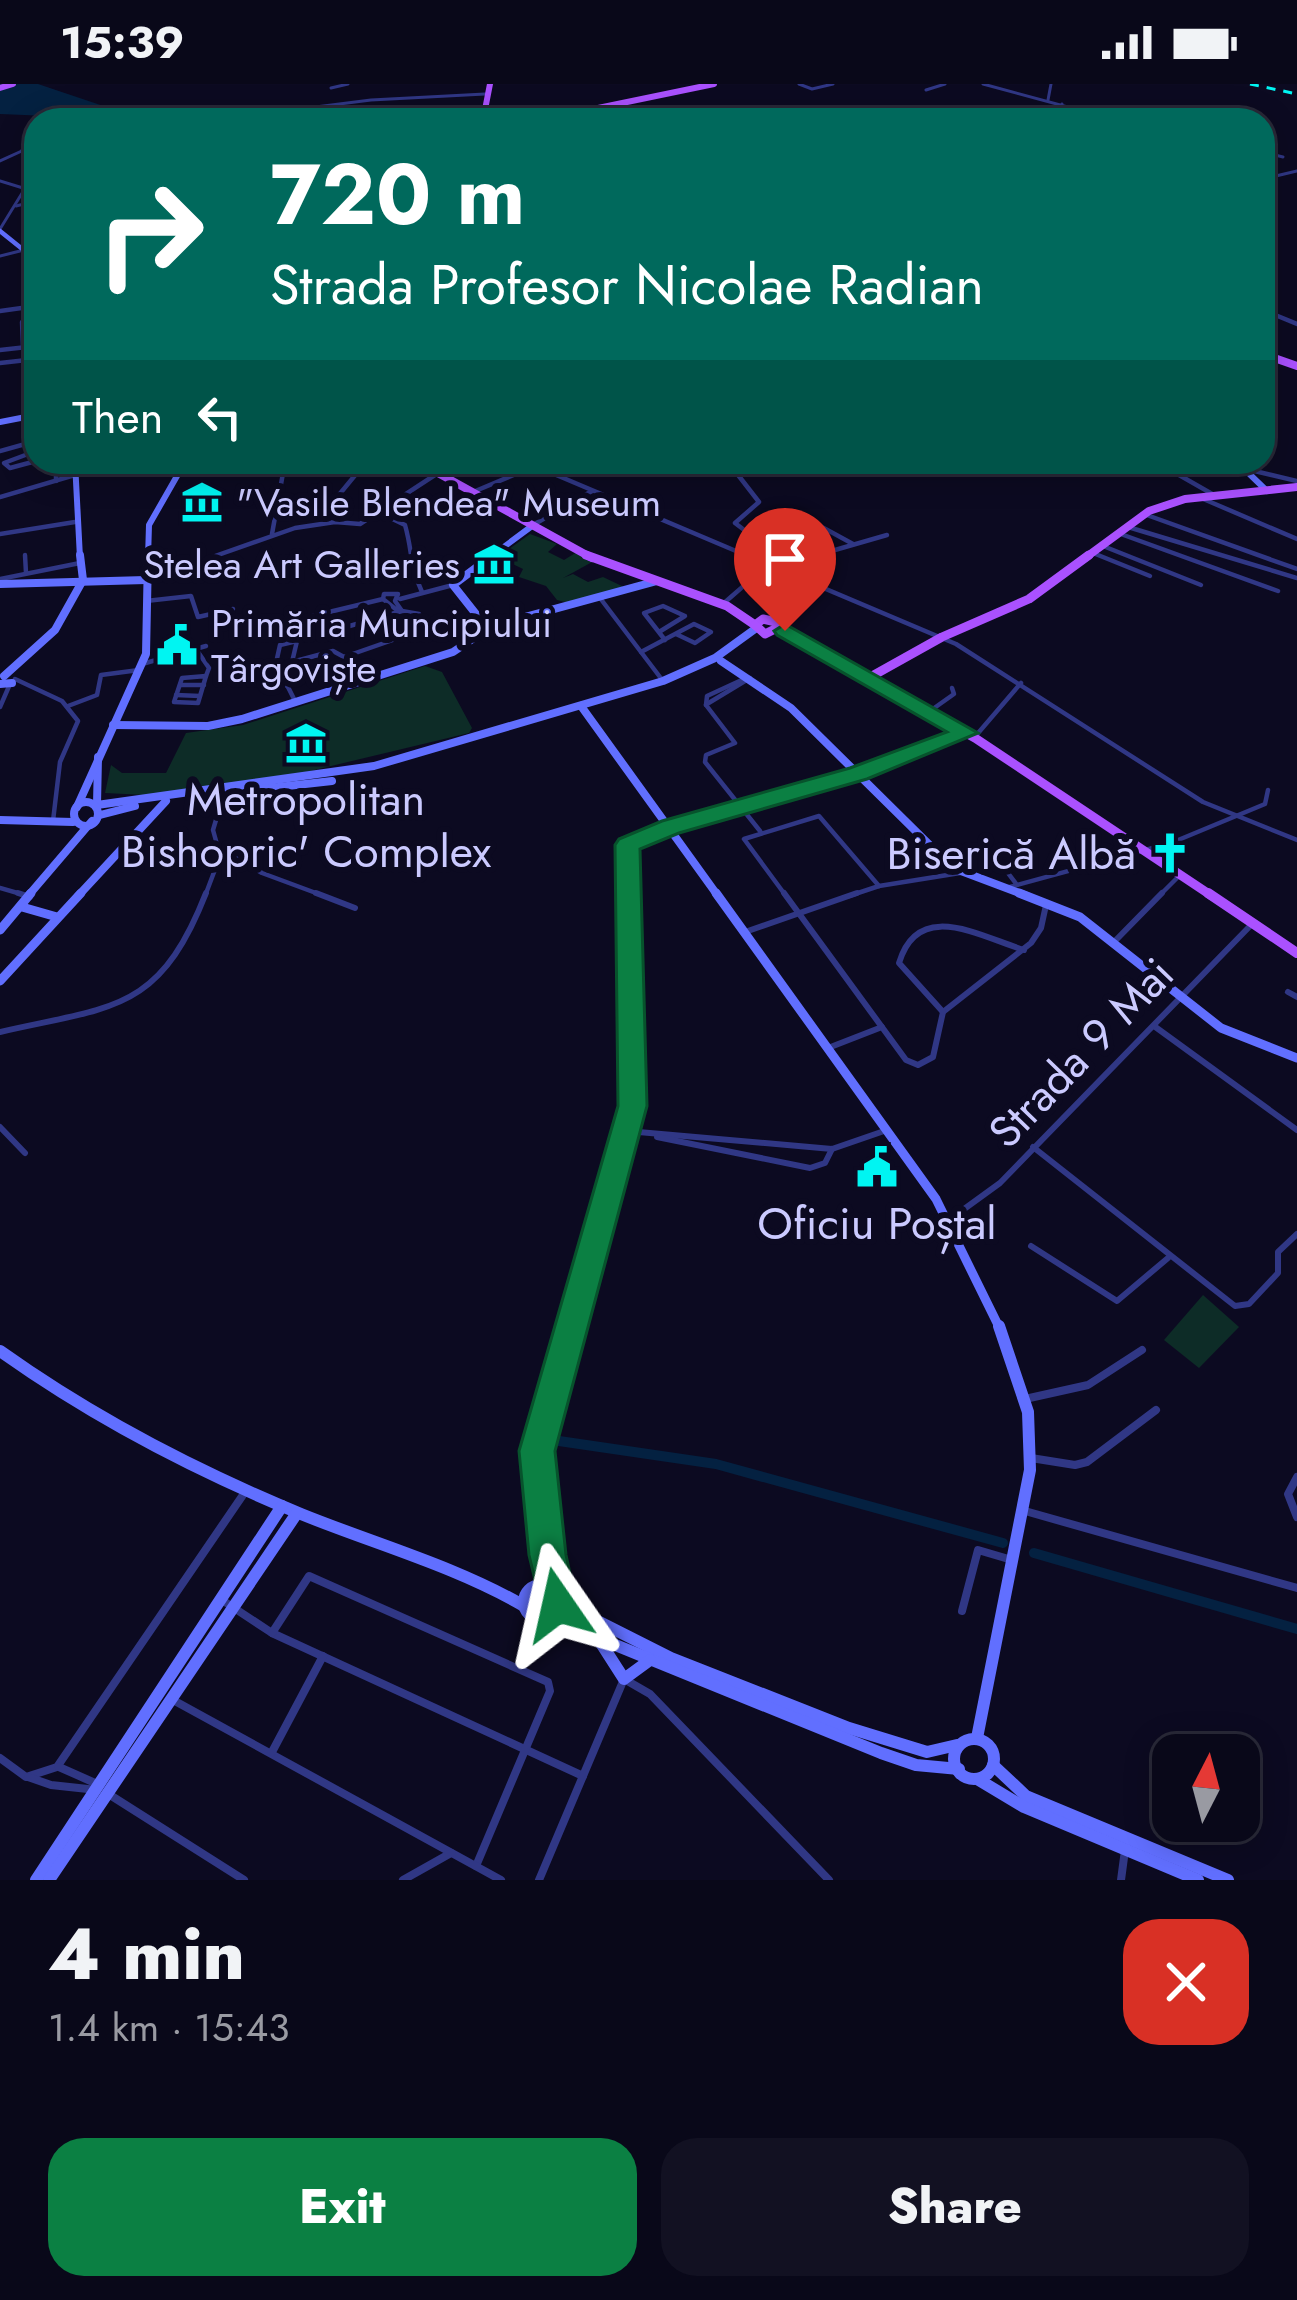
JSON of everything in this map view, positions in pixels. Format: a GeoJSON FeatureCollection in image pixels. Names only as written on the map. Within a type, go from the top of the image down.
{"type":"FeatureCollection","features":[{"type":"Feature","properties":{"kind":"main road"},"geometry":{"type":"LineString","coordinates":[[481,108],[489,84]]}},
{"type":"Feature","properties":{"kind":"main road"},"geometry":{"type":"LineString","coordinates":[[598,108],[714,84]]}},
{"type":"Feature","properties":{"kind":"main road"},"geometry":{"type":"LineString","coordinates":[[1,227],[24,254]]}},
{"type":"Feature","properties":{"kind":"main road"},"geometry":{"type":"LineString","coordinates":[[74,839],[75,817],[98,757],[140,667],[149,525],[178,474]]}},
{"type":"Feature","properties":{"kind":"main road"},"geometry":{"type":"LineString","coordinates":[[441,474],[534,528],[656,582],[722,605],[869,677],[972,739]]}},
{"type":"Feature","properties":{"kind":"main road"},"geometry":{"type":"LineString","coordinates":[[1251,474],[1267,490]]}},
{"type":"Feature","properties":{"kind":"main road"},"geometry":{"type":"LineString","coordinates":[[8,681],[14,666],[56,630],[83,580],[74,476]]}},
{"type":"Feature","properties":{"kind":"main road"},"geometry":{"type":"LineString","coordinates":[[869,677],[942,637],[1029,599],[1144,514],[1198,497],[1297,484]]}},
{"type":"Feature","properties":{"kind":"main road"},"geometry":{"type":"LineString","coordinates":[[488,628],[453,585],[534,528]]}},
{"type":"Feature","properties":{"kind":"main road"},"geometry":{"type":"LineString","coordinates":[[0,581],[146,580]]}},
{"type":"Feature","properties":{"kind":"main road"},"geometry":{"type":"LineString","coordinates":[[112,725],[208,726],[296,703],[456,650],[488,628],[656,582],[724,603],[899,694],[1297,956]]}},
{"type":"Feature","properties":{"kind":"main road"},"geometry":{"type":"LineString","coordinates":[[0,820],[53,821],[133,800],[353,771],[662,687],[721,661],[766,627]]}},
{"type":"Feature","properties":{"kind":"main road"},"geometry":{"type":"LineString","coordinates":[[124,808],[371,772],[663,681],[715,658],[766,627]]}},
{"type":"Feature","properties":{"kind":"main road"},"geometry":{"type":"LineString","coordinates":[[721,661],[791,707],[940,858],[961,872],[1011,886],[1080,916],[1180,999],[1233,1035],[1297,1058]]}},
{"type":"Feature","properties":{"kind":"main road"},"geometry":{"type":"LineString","coordinates":[[582,708],[950,1220],[1004,1337],[1025,1399],[1031,1458],[1016,1561],[977,1738]]}},
{"type":"Feature","properties":{"kind":"main road"},"geometry":{"type":"LineString","coordinates":[[933,748],[943,740],[944,724]]}},
{"type":"Feature","properties":{"kind":"main road"},"geometry":{"type":"LineString","coordinates":[[549,1618],[555,1595],[538,1442],[627,1131],[634,1086],[626,852],[633,841],[651,833],[945,743],[972,739]]}},
{"type":"Feature","properties":{"kind":"main road"},"geometry":{"type":"LineString","coordinates":[[0,930],[97,809],[98,757]]}},
{"type":"Feature","properties":{"kind":"main road"},"geometry":{"type":"LineString","coordinates":[[0,981],[166,800]]}},
{"type":"Feature","properties":{"kind":"main road"},"geometry":{"type":"LineString","coordinates":[[75,817],[97,809],[140,808],[147,818]]}},
{"type":"Feature","properties":{"kind":"main road"},"geometry":{"type":"LineString","coordinates":[[662,816],[691,821]]}},
{"type":"Feature","properties":{"kind":"main road"},"geometry":{"type":"LineString","coordinates":[[651,833],[662,816]]}},
{"type":"Feature","properties":{"kind":"main road"},"geometry":{"type":"LineString","coordinates":[[680,841],[691,821]]}},
{"type":"Feature","properties":{"kind":"main road"},"geometry":{"type":"LineString","coordinates":[[651,833],[680,841]]}},
{"type":"Feature","properties":{"kind":"main road"},"geometry":{"type":"LineString","coordinates":[[22,907],[57,917]]}},
{"type":"Feature","properties":{"kind":"main road"},"geometry":{"type":"LineString","coordinates":[[3,1357],[128,1429],[282,1506]]}},
{"type":"Feature","properties":{"kind":"main road"},"geometry":{"type":"LineString","coordinates":[[282,1506],[286,1520]]}},
{"type":"Feature","properties":{"kind":"main road"},"geometry":{"type":"LineString","coordinates":[[282,1506],[286,1520]]}},
{"type":"Feature","properties":{"kind":"main road"},"geometry":{"type":"LineString","coordinates":[[286,1520],[493,1588],[524,1606],[534,1619],[549,1618],[880,1753],[916,1765],[959,1769],[1024,1807],[1198,1880]]}},
{"type":"Feature","properties":{"kind":"main road"},"geometry":{"type":"LineString","coordinates":[[36,1880],[286,1520]]}},
{"type":"Feature","properties":{"kind":"main road"},"geometry":{"type":"LineString","coordinates":[[524,1606],[547,1555]]}},
{"type":"Feature","properties":{"kind":"main road"},"geometry":{"type":"LineString","coordinates":[[493,1588],[533,1588],[555,1595],[571,1613],[884,1740],[928,1753],[977,1738],[990,1748],[993,1766],[1026,1796],[1228,1880]]}},
{"type":"Feature","properties":{"kind":"main road"},"geometry":{"type":"LineString","coordinates":[[597,1638],[624,1679],[650,1660]]}},
{"type":"Feature","properties":{"kind":"main road"},"geometry":{"type":"LineString","coordinates":[[957,1745],[954,1757],[959,1769]]}},
{"type":"Feature","properties":{"kind":"main road"},"geometry":{"type":"LineString","coordinates":[[979,1780],[993,1766]]}},
{"type":"Feature","properties":{"kind":"main road"},"geometry":{"type":"LineString","coordinates":[[49,1880],[100,1789]]}},
{"type":"Feature","properties":{"kind":"street"},"geometry":{"type":"LineString","coordinates":[[331,88],[348,84]]}},
{"type":"Feature","properties":{"kind":"street"},"geometry":{"type":"LineString","coordinates":[[799,84],[812,89],[833,84]]}},
{"type":"Feature","properties":{"kind":"street"},"geometry":{"type":"LineString","coordinates":[[926,90],[945,84]]}},
{"type":"Feature","properties":{"kind":"street"},"geometry":{"type":"LineString","coordinates":[[982,84],[1076,108]]}},
{"type":"Feature","properties":{"kind":"street"},"geometry":{"type":"LineString","coordinates":[[1048,100],[1051,84]]}},
{"type":"Feature","properties":{"kind":"street"},"geometry":{"type":"LineString","coordinates":[[307,108],[484,94]]}},
{"type":"Feature","properties":{"kind":"street"},"geometry":{"type":"LineString","coordinates":[[1061,108],[1062,104]]}},
{"type":"Feature","properties":{"kind":"street"},"geometry":{"type":"LineString","coordinates":[[181,107],[185,108]]}},
{"type":"Feature","properties":{"kind":"street"},"geometry":{"type":"LineString","coordinates":[[0,161],[22,151],[24,144]]}},
{"type":"Feature","properties":{"kind":"street"},"geometry":{"type":"LineString","coordinates":[[1275,155],[1282,157]]}},
{"type":"Feature","properties":{"kind":"street"},"geometry":{"type":"LineString","coordinates":[[0,181],[24,190],[1,227]]}},
{"type":"Feature","properties":{"kind":"street"},"geometry":{"type":"LineString","coordinates":[[13,207],[24,204]]}},
{"type":"Feature","properties":{"kind":"street"},"geometry":{"type":"LineString","coordinates":[[0,256],[18,251]]}},
{"type":"Feature","properties":{"kind":"street"},"geometry":{"type":"LineString","coordinates":[[0,350],[23,347],[22,322]]}},
{"type":"Feature","properties":{"kind":"street"},"geometry":{"type":"LineString","coordinates":[[24,456],[4,463],[10,468],[24,464]]}},
{"type":"Feature","properties":{"kind":"street"},"geometry":{"type":"LineString","coordinates":[[56,474],[56,481]]}},
{"type":"Feature","properties":{"kind":"street"},"geometry":{"type":"LineString","coordinates":[[0,497],[80,474]]}},
{"type":"Feature","properties":{"kind":"street"},"geometry":{"type":"LineString","coordinates":[[272,534],[271,514],[284,474]]}},
{"type":"Feature","properties":{"kind":"street"},"geometry":{"type":"LineString","coordinates":[[339,521],[338,496],[356,474]]}},
{"type":"Feature","properties":{"kind":"street"},"geometry":{"type":"LineString","coordinates":[[146,580],[260,544],[272,534],[339,521],[360,524],[437,474]]}},
{"type":"Feature","properties":{"kind":"street"},"geometry":{"type":"LineString","coordinates":[[472,492],[511,474]]}},
{"type":"Feature","properties":{"kind":"street"},"geometry":{"type":"LineString","coordinates":[[552,474],[942,637],[1186,792],[1297,841]]}},
{"type":"Feature","properties":{"kind":"street"},"geometry":{"type":"LineString","coordinates":[[737,474],[759,502],[735,523],[756,539],[741,551]]}},
{"type":"Feature","properties":{"kind":"street"},"geometry":{"type":"LineString","coordinates":[[1178,474],[1215,495]]}},
{"type":"Feature","properties":{"kind":"street"},"geometry":{"type":"LineString","coordinates":[[1263,474],[1297,484]]}},
{"type":"Feature","properties":{"kind":"street"},"geometry":{"type":"LineString","coordinates":[[534,528],[592,490]]}},
{"type":"Feature","properties":{"kind":"street"},"geometry":{"type":"LineString","coordinates":[[1198,497],[1297,539]]}},
{"type":"Feature","properties":{"kind":"street"},"geometry":{"type":"LineString","coordinates":[[378,512],[405,525],[412,549],[409,564],[424,591]]}},
{"type":"Feature","properties":{"kind":"street"},"geometry":{"type":"LineString","coordinates":[[798,514],[853,544]]}},
{"type":"Feature","properties":{"kind":"street"},"geometry":{"type":"LineString","coordinates":[[1144,514],[1297,569]]}},
{"type":"Feature","properties":{"kind":"street"},"geometry":{"type":"LineString","coordinates":[[0,534],[75,522]]}},
{"type":"Feature","properties":{"kind":"street"},"geometry":{"type":"LineString","coordinates":[[1124,525],[1297,578]]}},
{"type":"Feature","properties":{"kind":"street"},"geometry":{"type":"LineString","coordinates":[[1115,532],[1278,591]]}},
{"type":"Feature","properties":{"kind":"street"},"geometry":{"type":"LineString","coordinates":[[724,603],[772,566],[886,535]]}},
{"type":"Feature","properties":{"kind":"street"},"geometry":{"type":"LineString","coordinates":[[1100,544],[1201,585]]}},
{"type":"Feature","properties":{"kind":"street"},"geometry":{"type":"LineString","coordinates":[[1090,552],[1150,576]]}},
{"type":"Feature","properties":{"kind":"street"},"geometry":{"type":"LineString","coordinates":[[26,555],[26,573]]}},
{"type":"Feature","properties":{"kind":"street"},"geometry":{"type":"LineString","coordinates":[[0,581],[80,563]]}},
{"type":"Feature","properties":{"kind":"street"},"geometry":{"type":"LineString","coordinates":[[766,627],[801,578]]}},
{"type":"Feature","properties":{"kind":"street"},"geometry":{"type":"LineString","coordinates":[[395,599],[453,585]]}},
{"type":"Feature","properties":{"kind":"street"},"geometry":{"type":"LineString","coordinates":[[272,626],[383,599],[388,592],[400,611]]}},
{"type":"Feature","properties":{"kind":"street"},"geometry":{"type":"LineString","coordinates":[[146,602],[191,596],[198,617],[233,609]]}},
{"type":"Feature","properties":{"kind":"street"},"geometry":{"type":"LineString","coordinates":[[600,598],[663,681]]}},
{"type":"Feature","properties":{"kind":"street"},"geometry":{"type":"LineString","coordinates":[[659,632],[685,616],[663,605],[645,612],[659,632],[665,640]]}},
{"type":"Feature","properties":{"kind":"street"},"geometry":{"type":"LineString","coordinates":[[296,703],[276,663],[280,646],[400,611],[420,615],[430,630],[344,657]]}},
{"type":"Feature","properties":{"kind":"street"},"geometry":{"type":"LineString","coordinates":[[641,652],[694,624],[711,632],[697,643],[676,634]]}},
{"type":"Feature","properties":{"kind":"street"},"geometry":{"type":"LineString","coordinates":[[286,686],[297,641]]}},
{"type":"Feature","properties":{"kind":"street"},"geometry":{"type":"LineString","coordinates":[[68,706],[97,695],[100,679],[107,672],[206,646]]}},
{"type":"Feature","properties":{"kind":"street"},"geometry":{"type":"LineString","coordinates":[[196,649],[208,664],[206,676],[204,685],[200,696],[176,695],[186,676],[206,676]]}},
{"type":"Feature","properties":{"kind":"street"},"geometry":{"type":"LineString","coordinates":[[292,662],[332,651],[344,657],[362,682]]}},
{"type":"Feature","properties":{"kind":"street"},"geometry":{"type":"LineString","coordinates":[[749,678],[706,705],[735,743],[706,755],[705,762],[761,832]]}},
{"type":"Feature","properties":{"kind":"street"},"geometry":{"type":"LineString","coordinates":[[0,707],[8,681],[68,706],[77,724],[62,755],[53,821]]}},
{"type":"Feature","properties":{"kind":"street"},"geometry":{"type":"LineString","coordinates":[[972,739],[1021,683]]}},
{"type":"Feature","properties":{"kind":"street"},"geometry":{"type":"LineString","coordinates":[[180,685],[204,685]]}},
{"type":"Feature","properties":{"kind":"street"},"geometry":{"type":"LineString","coordinates":[[928,712],[954,694],[952,688]]}},
{"type":"Feature","properties":{"kind":"street"},"geometry":{"type":"LineString","coordinates":[[1012,848],[995,856],[1011,886],[1234,817],[1265,803],[1268,790]]}},
{"type":"Feature","properties":{"kind":"street"},"geometry":{"type":"LineString","coordinates":[[224,793],[213,830],[214,844],[222,851],[262,873],[356,908]]}},
{"type":"Feature","properties":{"kind":"street"},"geometry":{"type":"LineString","coordinates":[[879,886],[819,816],[746,837],[744,844],[906,1060],[925,1065],[933,1057],[943,1012],[1024,950],[1041,928],[1046,902]]}},
{"type":"Feature","properties":{"kind":"street"},"geometry":{"type":"LineString","coordinates":[[0,1032],[119,1002],[151,988],[186,936],[222,851]]}},
{"type":"Feature","properties":{"kind":"street"},"geometry":{"type":"LineString","coordinates":[[745,932],[879,886],[961,872]]}},
{"type":"Feature","properties":{"kind":"street"},"geometry":{"type":"LineString","coordinates":[[1114,942],[1177,878]]}},
{"type":"Feature","properties":{"kind":"street"},"geometry":{"type":"LineString","coordinates":[[0,883],[30,898]]}},
{"type":"Feature","properties":{"kind":"street"},"geometry":{"type":"LineString","coordinates":[[943,1012],[899,963],[903,947],[917,930],[939,924],[1024,950]]}},
{"type":"Feature","properties":{"kind":"street","name":"Strada 9 Mai"},"geometry":{"type":"LineString","coordinates":[[950,1220],[985,1196],[1251,926]]}},
{"type":"Feature","properties":{"kind":"street"},"geometry":{"type":"LineString","coordinates":[[1154,1025],[1297,1130]]}},
{"type":"Feature","properties":{"kind":"street"},"geometry":{"type":"LineString","coordinates":[[828,1048],[882,1027]]}},
{"type":"Feature","properties":{"kind":"street"},"geometry":{"type":"LineString","coordinates":[[0,1127],[25,1153]]}},
{"type":"Feature","properties":{"kind":"street"},"geometry":{"type":"LineString","coordinates":[[684,1139],[832,1149],[887,1130]]}},
{"type":"Feature","properties":{"kind":"street"},"geometry":{"type":"LineString","coordinates":[[627,1131],[816,1168],[825,1163],[832,1149]]}},
{"type":"Feature","properties":{"kind":"street"},"geometry":{"type":"LineString","coordinates":[[1033,1147],[1226,1303],[1243,1306],[1278,1273],[1278,1252],[1297,1234]]}},
{"type":"Feature","properties":{"kind":"street"},"geometry":{"type":"LineString","coordinates":[[1031,1246],[1117,1301],[1168,1258]]}},
{"type":"Feature","properties":{"kind":"street"},"geometry":{"type":"LineString","coordinates":[[1025,1399],[1078,1392],[1110,1377],[1142,1350]]}},
{"type":"Feature","properties":{"kind":"street"},"geometry":{"type":"LineString","coordinates":[[1031,1458],[1075,1465],[1087,1462],[1156,1410]]}},
{"type":"Feature","properties":{"kind":"street"},"geometry":{"type":"LineString","coordinates":[[1297,1477],[1288,1494],[1297,1516]]}},
{"type":"Feature","properties":{"kind":"street"},"geometry":{"type":"LineString","coordinates":[[57,1767],[246,1490]]}},
{"type":"Feature","properties":{"kind":"street"},"geometry":{"type":"LineString","coordinates":[[1025,1511],[1297,1588]]}},
{"type":"Feature","properties":{"kind":"street"},"geometry":{"type":"LineString","coordinates":[[962,1611],[978,1550],[1016,1561]]}},
{"type":"Feature","properties":{"kind":"street"},"geometry":{"type":"LineString","coordinates":[[272,1633],[309,1576],[548,1682],[550,1691],[476,1866]]}},
{"type":"Feature","properties":{"kind":"street"},"geometry":{"type":"LineString","coordinates":[[225,1604],[272,1633],[583,1776]]}},
{"type":"Feature","properties":{"kind":"street"},"geometry":{"type":"LineString","coordinates":[[272,1752],[323,1656]]}},
{"type":"Feature","properties":{"kind":"street"},"geometry":{"type":"LineString","coordinates":[[539,1880],[624,1679],[667,1711],[829,1880]]}},
{"type":"Feature","properties":{"kind":"street"},"geometry":{"type":"LineString","coordinates":[[165,1695],[501,1880]]}},
{"type":"Feature","properties":{"kind":"street"},"geometry":{"type":"LineString","coordinates":[[0,1758],[42,1784],[100,1789]]}},
{"type":"Feature","properties":{"kind":"street"},"geometry":{"type":"LineString","coordinates":[[26,1777],[57,1767],[75,1771],[244,1880]]}},
{"type":"Feature","properties":{"kind":"street"},"geometry":{"type":"LineString","coordinates":[[1121,1880],[1125,1850]]}},
{"type":"Feature","properties":{"kind":"street"},"geometry":{"type":"LineString","coordinates":[[403,1880],[451,1853]]}},
{"type":"Feature","properties":{"kind":"green space"},"geometry":{"type":"Polygon","coordinates":[[[530,534],[557,544],[548,552],[564,560],[577,552],[594,561],[563,578],[573,574],[588,582],[603,577],[624,587],[569,603],[557,600],[546,586],[519,577],[523,569],[498,557],[530,534]]]}},
{"type":"Feature","properties":{"kind":"green space"},"geometry":{"type":"Polygon","coordinates":[[[425,666],[442,672],[472,728],[469,733],[306,772],[145,795],[105,793],[111,765],[122,773],[166,773],[186,733],[243,725],[425,666]]]}},
{"type":"Feature","properties":{"kind":"green space"},"geometry":{"type":"Polygon","coordinates":[[[1203,1295],[1239,1327],[1199,1368],[1164,1340],[1203,1295]]]}},
{"type":"Feature","properties":{"kind":"water"},"geometry":{"type":"Polygon","coordinates":[[[0,84],[38,84],[109,108],[24,108],[24,115],[0,114],[0,84]]]}},
{"type":"Feature","properties":{"kind":"waterway"},"geometry":{"type":"LineString","coordinates":[[559,1441],[716,1464],[1003,1543]]}},
{"type":"Feature","properties":{"kind":"waterway"},"geometry":{"type":"LineString","coordinates":[[1034,1553],[1297,1629]]}},
{"type":"Feature","properties":{"kind":"railway"},"geometry":{"type":"LineString","coordinates":[[1250,84],[1297,94]]}},
{"type":"Feature","properties":{"kind":"place","name":"\"Vasile Blendea\" Museum"},"geometry":{"type":"Point","coordinates":[202,502]}},
{"type":"Feature","properties":{"kind":"place","name":"Stelea Art Galleries"},"geometry":{"type":"Point","coordinates":[494,564]}},
{"type":"Feature","properties":{"kind":"place","name":"Primăria Muncipiului Târgoviște"},"geometry":{"type":"Point","coordinates":[177,645]}},
{"type":"Feature","properties":{"kind":"place","name":"Metropolitan Bishopric' Complex"},"geometry":{"type":"Point","coordinates":[306,743]}},
{"type":"Feature","properties":{"kind":"place","name":"Biserică Albă"},"geometry":{"type":"Point","coordinates":[1170,853]}},
{"type":"Feature","properties":{"kind":"place","name":"Oficiu Poștal"},"geometry":{"type":"Point","coordinates":[877,1167]}},
{"type":"Feature","properties":{"kind":"route"},"geometry":{"type":"LineString","coordinates":[[558,1605],[547,1555],[537,1451],[633,1106],[628,845],[670,827],[858,773],[967,733],[785,631]]}}]}
